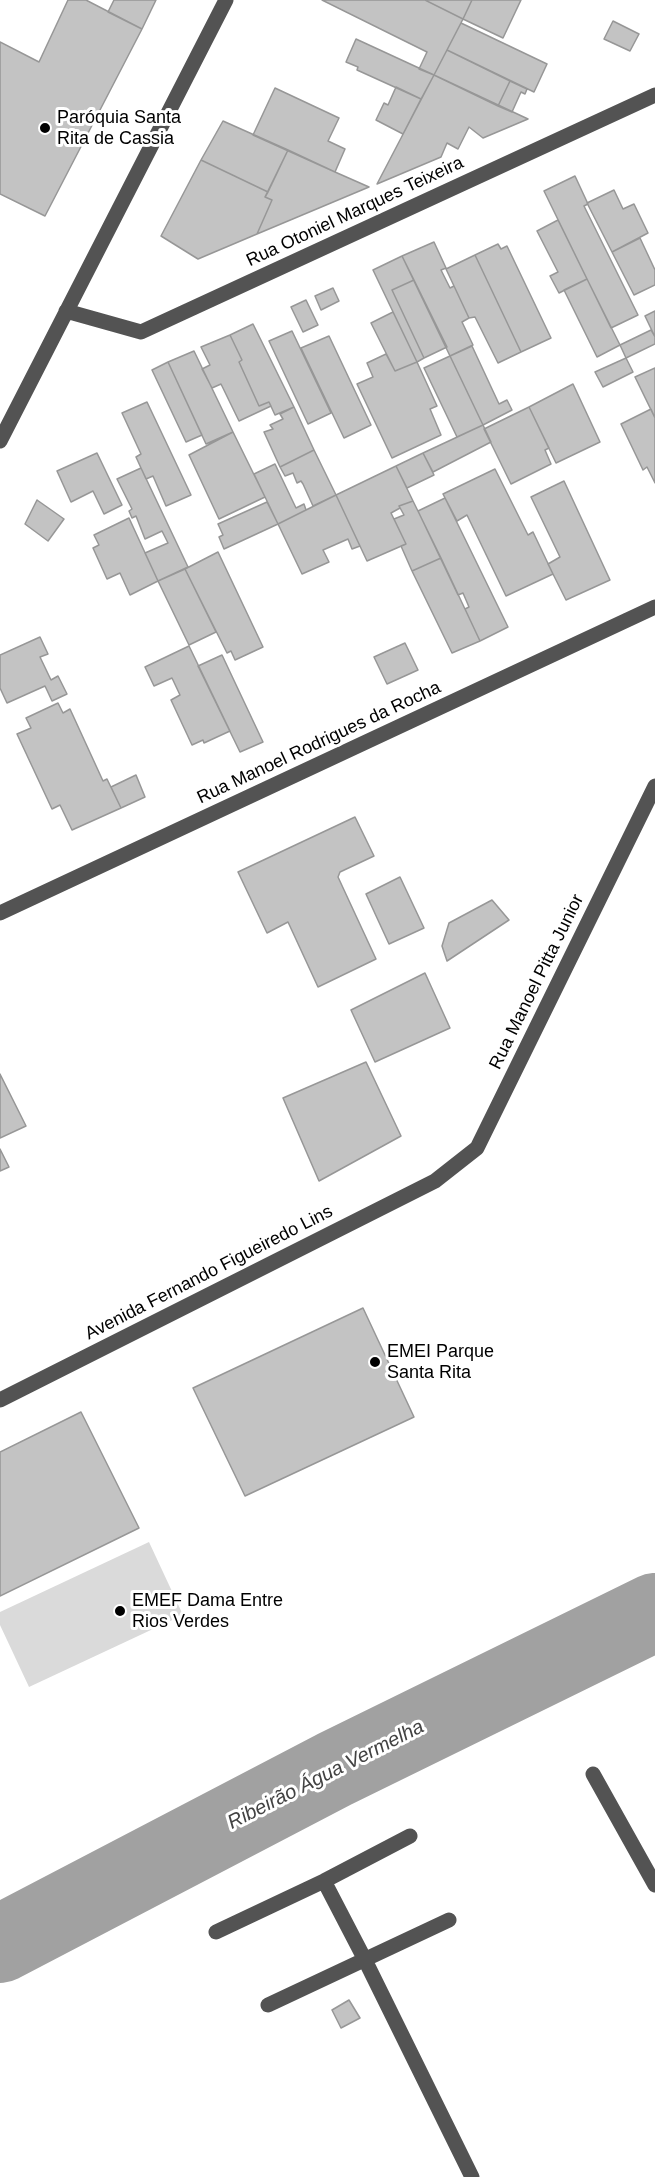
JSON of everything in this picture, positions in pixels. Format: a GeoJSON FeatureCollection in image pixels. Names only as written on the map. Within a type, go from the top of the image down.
{"type":"FeatureCollection","features":[{"type":"Feature","properties":{"kind":"street"},"geometry":{"type":"LineString","coordinates":[[0,441],[226,0]]}},
{"type":"Feature","properties":{"kind":"street","name":"Rua Otoniel Marques Teixeira"},"geometry":{"type":"LineString","coordinates":[[66,311],[141,332],[655,95]]}},
{"type":"Feature","properties":{"kind":"street","name":"Rua Manoel Rodrigues da Rocha"},"geometry":{"type":"LineString","coordinates":[[0,913],[655,607]]}},
{"type":"Feature","properties":{"kind":"street","name":"Rua Manoel Pitta Junior"},"geometry":{"type":"LineString","coordinates":[[435,1181],[477,1148],[655,786]]}},
{"type":"Feature","properties":{"kind":"street","name":"Avenida Fernando Figueiredo Lins"},"geometry":{"type":"LineString","coordinates":[[0,1400],[435,1181]]}},
{"type":"Feature","properties":{"kind":"street"},"geometry":{"type":"LineString","coordinates":[[593,1774],[655,1885]]}},
{"type":"Feature","properties":{"kind":"street"},"geometry":{"type":"LineString","coordinates":[[216,1932],[324,1881],[410,1836]]}},
{"type":"Feature","properties":{"kind":"street"},"geometry":{"type":"LineString","coordinates":[[324,1881],[472,2177]]}},
{"type":"Feature","properties":{"kind":"street"},"geometry":{"type":"LineString","coordinates":[[268,2005],[449,1920]]}},
{"type":"Feature","properties":{"kind":"shaded area"},"geometry":{"type":"Polygon","coordinates":[[[149,1542],[183,1615],[29,1687],[0,1625],[0,1612],[149,1542]]]}},
{"type":"Feature","properties":{"kind":"building","name":"Paróquia Santa Rita de Cassia"},"geometry":{"type":"Polygon","coordinates":[[[68,0],[86,0],[142,29],[45,216],[0,194],[0,42],[39,62],[68,0]]]}},
{"type":"Feature","properties":{"kind":"building"},"geometry":{"type":"Polygon","coordinates":[[[114,0],[156,0],[142,29],[108,12],[114,0]]]}},
{"type":"Feature","properties":{"kind":"building"},"geometry":{"type":"Polygon","coordinates":[[[322,0],[425,0],[463,19],[434,75],[419,69],[427,52],[322,0]]]}},
{"type":"Feature","properties":{"kind":"building"},"geometry":{"type":"Polygon","coordinates":[[[425,0],[472,0],[463,19],[425,0]]]}},
{"type":"Feature","properties":{"kind":"building"},"geometry":{"type":"Polygon","coordinates":[[[472,0],[521,0],[503,38],[463,19],[472,0]]]}},
{"type":"Feature","properties":{"kind":"building"},"geometry":{"type":"Polygon","coordinates":[[[613,21],[639,34],[630,51],[604,39],[613,21]]]}},
{"type":"Feature","properties":{"kind":"building"},"geometry":{"type":"Polygon","coordinates":[[[461,23],[547,64],[534,92],[447,50],[461,23]]]}},
{"type":"Feature","properties":{"kind":"building"},"geometry":{"type":"Polygon","coordinates":[[[356,39],[434,75],[421,99],[357,70],[358,67],[346,62],[356,39]]]}},
{"type":"Feature","properties":{"kind":"building"},"geometry":{"type":"Polygon","coordinates":[[[447,50],[510,81],[498,106],[434,75],[447,50]]]}},
{"type":"Feature","properties":{"kind":"building"},"geometry":{"type":"Polygon","coordinates":[[[434,75],[528,119],[483,138],[469,127],[458,149],[447,143],[441,157],[377,184],[434,75]]]}},
{"type":"Feature","properties":{"kind":"building"},"geometry":{"type":"Polygon","coordinates":[[[510,81],[527,89],[525,94],[521,92],[512,112],[498,106],[510,81]]]}},
{"type":"Feature","properties":{"kind":"building"},"geometry":{"type":"Polygon","coordinates":[[[396,87],[421,99],[403,134],[376,120],[384,103],[388,105],[396,87]]]}},
{"type":"Feature","properties":{"kind":"building"},"geometry":{"type":"Polygon","coordinates":[[[275,88],[339,118],[328,141],[345,149],[335,172],[253,135],[275,88]]]}},
{"type":"Feature","properties":{"kind":"building"},"geometry":{"type":"Polygon","coordinates":[[[223,121],[288,150],[268,192],[201,160],[223,121]]]}},
{"type":"Feature","properties":{"kind":"building"},"geometry":{"type":"Polygon","coordinates":[[[288,150],[369,187],[257,234],[272,200],[265,197],[288,150]]]}},
{"type":"Feature","properties":{"kind":"building"},"geometry":{"type":"Polygon","coordinates":[[[201,160],[268,192],[265,197],[272,200],[257,234],[198,259],[161,236],[201,160]]]}},
{"type":"Feature","properties":{"kind":"building"},"geometry":{"type":"Polygon","coordinates":[[[575,176],[588,204],[584,206],[638,315],[611,328],[544,191],[575,176]]]}},
{"type":"Feature","properties":{"kind":"building"},"geometry":{"type":"Polygon","coordinates":[[[614,190],[623,209],[634,204],[648,233],[612,252],[587,203],[614,190]]]}},
{"type":"Feature","properties":{"kind":"building"},"geometry":{"type":"Polygon","coordinates":[[[558,220],[587,279],[559,293],[550,276],[558,272],[537,231],[558,220]]]}},
{"type":"Feature","properties":{"kind":"building"},"geometry":{"type":"Polygon","coordinates":[[[640,238],[655,270],[655,285],[634,295],[612,252],[640,238]]]}},
{"type":"Feature","properties":{"kind":"building"},"geometry":{"type":"Polygon","coordinates":[[[434,242],[446,268],[441,270],[450,288],[454,286],[469,318],[462,322],[473,345],[450,356],[402,256],[434,242]]]}},
{"type":"Feature","properties":{"kind":"building"},"geometry":{"type":"Polygon","coordinates":[[[498,244],[501,249],[507,246],[551,338],[521,352],[475,255],[498,244]]]}},
{"type":"Feature","properties":{"kind":"building"},"geometry":{"type":"Polygon","coordinates":[[[475,255],[521,352],[498,363],[475,317],[469,318],[446,269],[475,255]]]}},
{"type":"Feature","properties":{"kind":"building"},"geometry":{"type":"Polygon","coordinates":[[[402,256],[414,280],[392,290],[424,358],[417,362],[373,270],[402,256]]]}},
{"type":"Feature","properties":{"kind":"building"},"geometry":{"type":"Polygon","coordinates":[[[587,279],[620,345],[597,357],[564,290],[587,279]]]}},
{"type":"Feature","properties":{"kind":"building"},"geometry":{"type":"Polygon","coordinates":[[[414,280],[447,347],[424,358],[392,290],[414,280]]]}},
{"type":"Feature","properties":{"kind":"building"},"geometry":{"type":"Polygon","coordinates":[[[333,288],[339,301],[321,310],[315,296],[333,288]]]}},
{"type":"Feature","properties":{"kind":"building"},"geometry":{"type":"Polygon","coordinates":[[[306,300],[318,325],[303,332],[291,307],[306,300]]]}},
{"type":"Feature","properties":{"kind":"building"},"geometry":{"type":"Polygon","coordinates":[[[655,311],[655,337],[645,316],[655,311]]]}},
{"type":"Feature","properties":{"kind":"building"},"geometry":{"type":"Polygon","coordinates":[[[393,312],[417,362],[395,371],[371,323],[393,312]]]}},
{"type":"Feature","properties":{"kind":"building"},"geometry":{"type":"Polygon","coordinates":[[[253,324],[294,407],[275,415],[269,402],[259,406],[239,362],[242,360],[230,335],[253,324]]]}},
{"type":"Feature","properties":{"kind":"building"},"geometry":{"type":"Polygon","coordinates":[[[651,330],[655,337],[655,344],[626,358],[620,345],[651,330]]]}},
{"type":"Feature","properties":{"kind":"building"},"geometry":{"type":"Polygon","coordinates":[[[292,331],[331,413],[308,424],[269,341],[292,331]]]}},
{"type":"Feature","properties":{"kind":"building"},"geometry":{"type":"Polygon","coordinates":[[[230,335],[242,360],[239,362],[259,406],[269,402],[271,406],[239,421],[221,384],[212,388],[202,369],[210,365],[201,347],[230,335]]]}},
{"type":"Feature","properties":{"kind":"building"},"geometry":{"type":"Polygon","coordinates":[[[329,336],[371,425],[344,438],[301,348],[329,336]]]}},
{"type":"Feature","properties":{"kind":"building"},"geometry":{"type":"Polygon","coordinates":[[[472,346],[499,404],[507,400],[512,410],[483,425],[450,356],[472,346]]]}},
{"type":"Feature","properties":{"kind":"building"},"geometry":{"type":"Polygon","coordinates":[[[194,351],[233,432],[206,444],[168,362],[194,351]]]}},
{"type":"Feature","properties":{"kind":"building"},"geometry":{"type":"Polygon","coordinates":[[[386,354],[395,371],[417,362],[437,406],[430,409],[441,435],[392,458],[357,384],[373,377],[367,363],[386,354]]]}},
{"type":"Feature","properties":{"kind":"building"},"geometry":{"type":"Polygon","coordinates":[[[450,356],[483,425],[457,437],[424,368],[450,356]]]}},
{"type":"Feature","properties":{"kind":"building"},"geometry":{"type":"Polygon","coordinates":[[[626,358],[633,372],[603,387],[595,372],[626,358]]]}},
{"type":"Feature","properties":{"kind":"building"},"geometry":{"type":"Polygon","coordinates":[[[168,362],[202,435],[186,442],[152,370],[168,362]]]}},
{"type":"Feature","properties":{"kind":"building"},"geometry":{"type":"Polygon","coordinates":[[[655,368],[655,418],[635,377],[655,368]]]}},
{"type":"Feature","properties":{"kind":"building"},"geometry":{"type":"Polygon","coordinates":[[[573,384],[600,442],[556,463],[529,407],[573,384]]]}},
{"type":"Feature","properties":{"kind":"building"},"geometry":{"type":"Polygon","coordinates":[[[147,402],[191,495],[166,506],[153,476],[146,479],[136,457],[141,454],[122,413],[147,402]]]}},
{"type":"Feature","properties":{"kind":"building"},"geometry":{"type":"Polygon","coordinates":[[[294,407],[314,450],[280,467],[264,432],[273,429],[270,425],[283,419],[280,414],[294,407]]]}},
{"type":"Feature","properties":{"kind":"building"},"geometry":{"type":"Polygon","coordinates":[[[529,407],[549,448],[545,450],[551,464],[511,484],[484,429],[529,407]]]}},
{"type":"Feature","properties":{"kind":"building"},"geometry":{"type":"Polygon","coordinates":[[[651,409],[655,418],[655,483],[647,467],[643,470],[621,424],[651,409]]]}},
{"type":"Feature","properties":{"kind":"building"},"geometry":{"type":"Polygon","coordinates":[[[483,425],[491,442],[433,472],[423,453],[483,425]]]}},
{"type":"Feature","properties":{"kind":"building"},"geometry":{"type":"Polygon","coordinates":[[[233,432],[265,497],[219,519],[189,455],[233,432]]]}},
{"type":"Feature","properties":{"kind":"building"},"geometry":{"type":"Polygon","coordinates":[[[314,450],[336,495],[313,506],[301,481],[297,483],[293,473],[285,476],[280,467],[314,450]]]}},
{"type":"Feature","properties":{"kind":"building"},"geometry":{"type":"Polygon","coordinates":[[[97,453],[122,505],[104,514],[93,491],[71,502],[57,471],[97,453]]]}},
{"type":"Feature","properties":{"kind":"building"},"geometry":{"type":"Polygon","coordinates":[[[423,453],[434,475],[407,488],[396,466],[423,453]]]}},
{"type":"Feature","properties":{"kind":"building"},"geometry":{"type":"Polygon","coordinates":[[[275,464],[296,508],[304,504],[306,510],[278,524],[254,474],[275,464]]]}},
{"type":"Feature","properties":{"kind":"building"},"geometry":{"type":"Polygon","coordinates":[[[396,466],[413,501],[399,506],[400,508],[391,513],[406,544],[367,561],[336,495],[396,466]]]}},
{"type":"Feature","properties":{"kind":"building"},"geometry":{"type":"Polygon","coordinates":[[[141,468],[188,567],[158,581],[145,553],[168,543],[162,531],[145,539],[136,516],[132,518],[129,511],[132,509],[117,479],[141,468]]]}},
{"type":"Feature","properties":{"kind":"building"},"geometry":{"type":"Polygon","coordinates":[[[495,469],[528,535],[533,532],[553,574],[506,596],[467,515],[457,521],[443,494],[495,469]]]}},
{"type":"Feature","properties":{"kind":"building"},"geometry":{"type":"Polygon","coordinates":[[[564,481],[610,580],[566,600],[548,564],[560,557],[531,497],[564,481]]]}},
{"type":"Feature","properties":{"kind":"building"},"geometry":{"type":"Polygon","coordinates":[[[336,495],[360,546],[352,549],[348,539],[323,550],[329,562],[302,574],[278,524],[336,495]]]}},
{"type":"Feature","properties":{"kind":"building"},"geometry":{"type":"Polygon","coordinates":[[[445,498],[508,627],[480,641],[465,609],[469,607],[463,593],[458,595],[418,511],[445,498]]]}},
{"type":"Feature","properties":{"kind":"building"},"geometry":{"type":"Polygon","coordinates":[[[37,500],[64,519],[48,541],[25,524],[37,500]]]}},
{"type":"Feature","properties":{"kind":"building"},"geometry":{"type":"Polygon","coordinates":[[[413,501],[441,558],[412,571],[401,546],[406,544],[394,519],[404,515],[399,506],[413,501]]]}},
{"type":"Feature","properties":{"kind":"building"},"geometry":{"type":"Polygon","coordinates":[[[267,502],[278,524],[224,549],[219,537],[223,535],[218,524],[267,502]]]}},
{"type":"Feature","properties":{"kind":"building"},"geometry":{"type":"Polygon","coordinates":[[[129,518],[158,581],[130,595],[120,573],[107,579],[93,548],[99,545],[94,535],[129,518]]]}},
{"type":"Feature","properties":{"kind":"building"},"geometry":{"type":"Polygon","coordinates":[[[218,552],[263,647],[235,660],[231,651],[227,653],[185,569],[218,552]]]}},
{"type":"Feature","properties":{"kind":"building"},"geometry":{"type":"Polygon","coordinates":[[[441,558],[480,641],[452,653],[412,571],[441,558]]]}},
{"type":"Feature","properties":{"kind":"building"},"geometry":{"type":"Polygon","coordinates":[[[185,569],[216,632],[189,645],[158,581],[185,569]]]}},
{"type":"Feature","properties":{"kind":"building"},"geometry":{"type":"Polygon","coordinates":[[[40,637],[48,654],[40,657],[51,680],[58,676],[67,694],[52,701],[45,686],[7,703],[0,688],[0,655],[40,637]]]}},
{"type":"Feature","properties":{"kind":"building"},"geometry":{"type":"Polygon","coordinates":[[[405,643],[418,670],[387,684],[374,657],[405,643]]]}},
{"type":"Feature","properties":{"kind":"building"},"geometry":{"type":"Polygon","coordinates":[[[189,646],[230,731],[204,743],[203,740],[192,745],[171,700],[180,695],[172,678],[154,686],[145,667],[189,646]]]}},
{"type":"Feature","properties":{"kind":"building"},"geometry":{"type":"Polygon","coordinates":[[[222,655],[263,742],[240,752],[198,666],[222,655]]]}},
{"type":"Feature","properties":{"kind":"building"},"geometry":{"type":"Polygon","coordinates":[[[58,703],[63,713],[70,709],[103,781],[107,779],[121,808],[72,830],[60,805],[52,809],[17,734],[31,728],[26,718],[58,703]]]}},
{"type":"Feature","properties":{"kind":"building"},"geometry":{"type":"Polygon","coordinates":[[[136,775],[145,797],[121,808],[111,787],[136,775]]]}},
{"type":"Feature","properties":{"kind":"building"},"geometry":{"type":"Polygon","coordinates":[[[355,817],[374,856],[340,872],[338,877],[376,959],[318,987],[288,922],[267,933],[238,872],[355,817]]]}},
{"type":"Feature","properties":{"kind":"building"},"geometry":{"type":"Polygon","coordinates":[[[400,877],[424,928],[389,944],[366,894],[400,877]]]}},
{"type":"Feature","properties":{"kind":"building"},"geometry":{"type":"Polygon","coordinates":[[[492,900],[509,920],[447,961],[442,946],[449,923],[492,900]]]}},
{"type":"Feature","properties":{"kind":"building"},"geometry":{"type":"Polygon","coordinates":[[[425,973],[450,1028],[375,1062],[351,1010],[425,973]]]}},
{"type":"Feature","properties":{"kind":"building"},"geometry":{"type":"Polygon","coordinates":[[[366,1062],[401,1136],[319,1181],[283,1098],[366,1062]]]}},
{"type":"Feature","properties":{"kind":"building"},"geometry":{"type":"Polygon","coordinates":[[[0,1074],[26,1126],[0,1138],[0,1074]]]}},
{"type":"Feature","properties":{"kind":"building"},"geometry":{"type":"Polygon","coordinates":[[[0,1149],[9,1167],[0,1171],[0,1149]]]}},
{"type":"Feature","properties":{"kind":"building"},"geometry":{"type":"Polygon","coordinates":[[[363,1308],[414,1417],[245,1496],[193,1388],[363,1308]]]}},
{"type":"Feature","properties":{"kind":"building"},"geometry":{"type":"Polygon","coordinates":[[[81,1412],[139,1528],[0,1596],[0,1452],[81,1412]]]}},
{"type":"Feature","properties":{"kind":"building"},"geometry":{"type":"Polygon","coordinates":[[[349,2000],[360,2018],[341,2028],[332,2010],[349,2000]]]}},
{"type":"Feature","properties":{"kind":"waterway","name":"Ribeirão Água Vermelha"},"geometry":{"type":"LineString","coordinates":[[0,1944],[335,1769],[655,1612]]}},
{"type":"Feature","properties":{"kind":"place","name":"Paróquia Santa Rita de Cassia"},"geometry":{"type":"Point","coordinates":[45,128]}},
{"type":"Feature","properties":{"kind":"place","name":"EMEI Parque Santa Rita"},"geometry":{"type":"Point","coordinates":[375,1362]}},
{"type":"Feature","properties":{"kind":"place","name":"EMEF Dama Entre Rios Verdes"},"geometry":{"type":"Point","coordinates":[120,1611]}}]}
